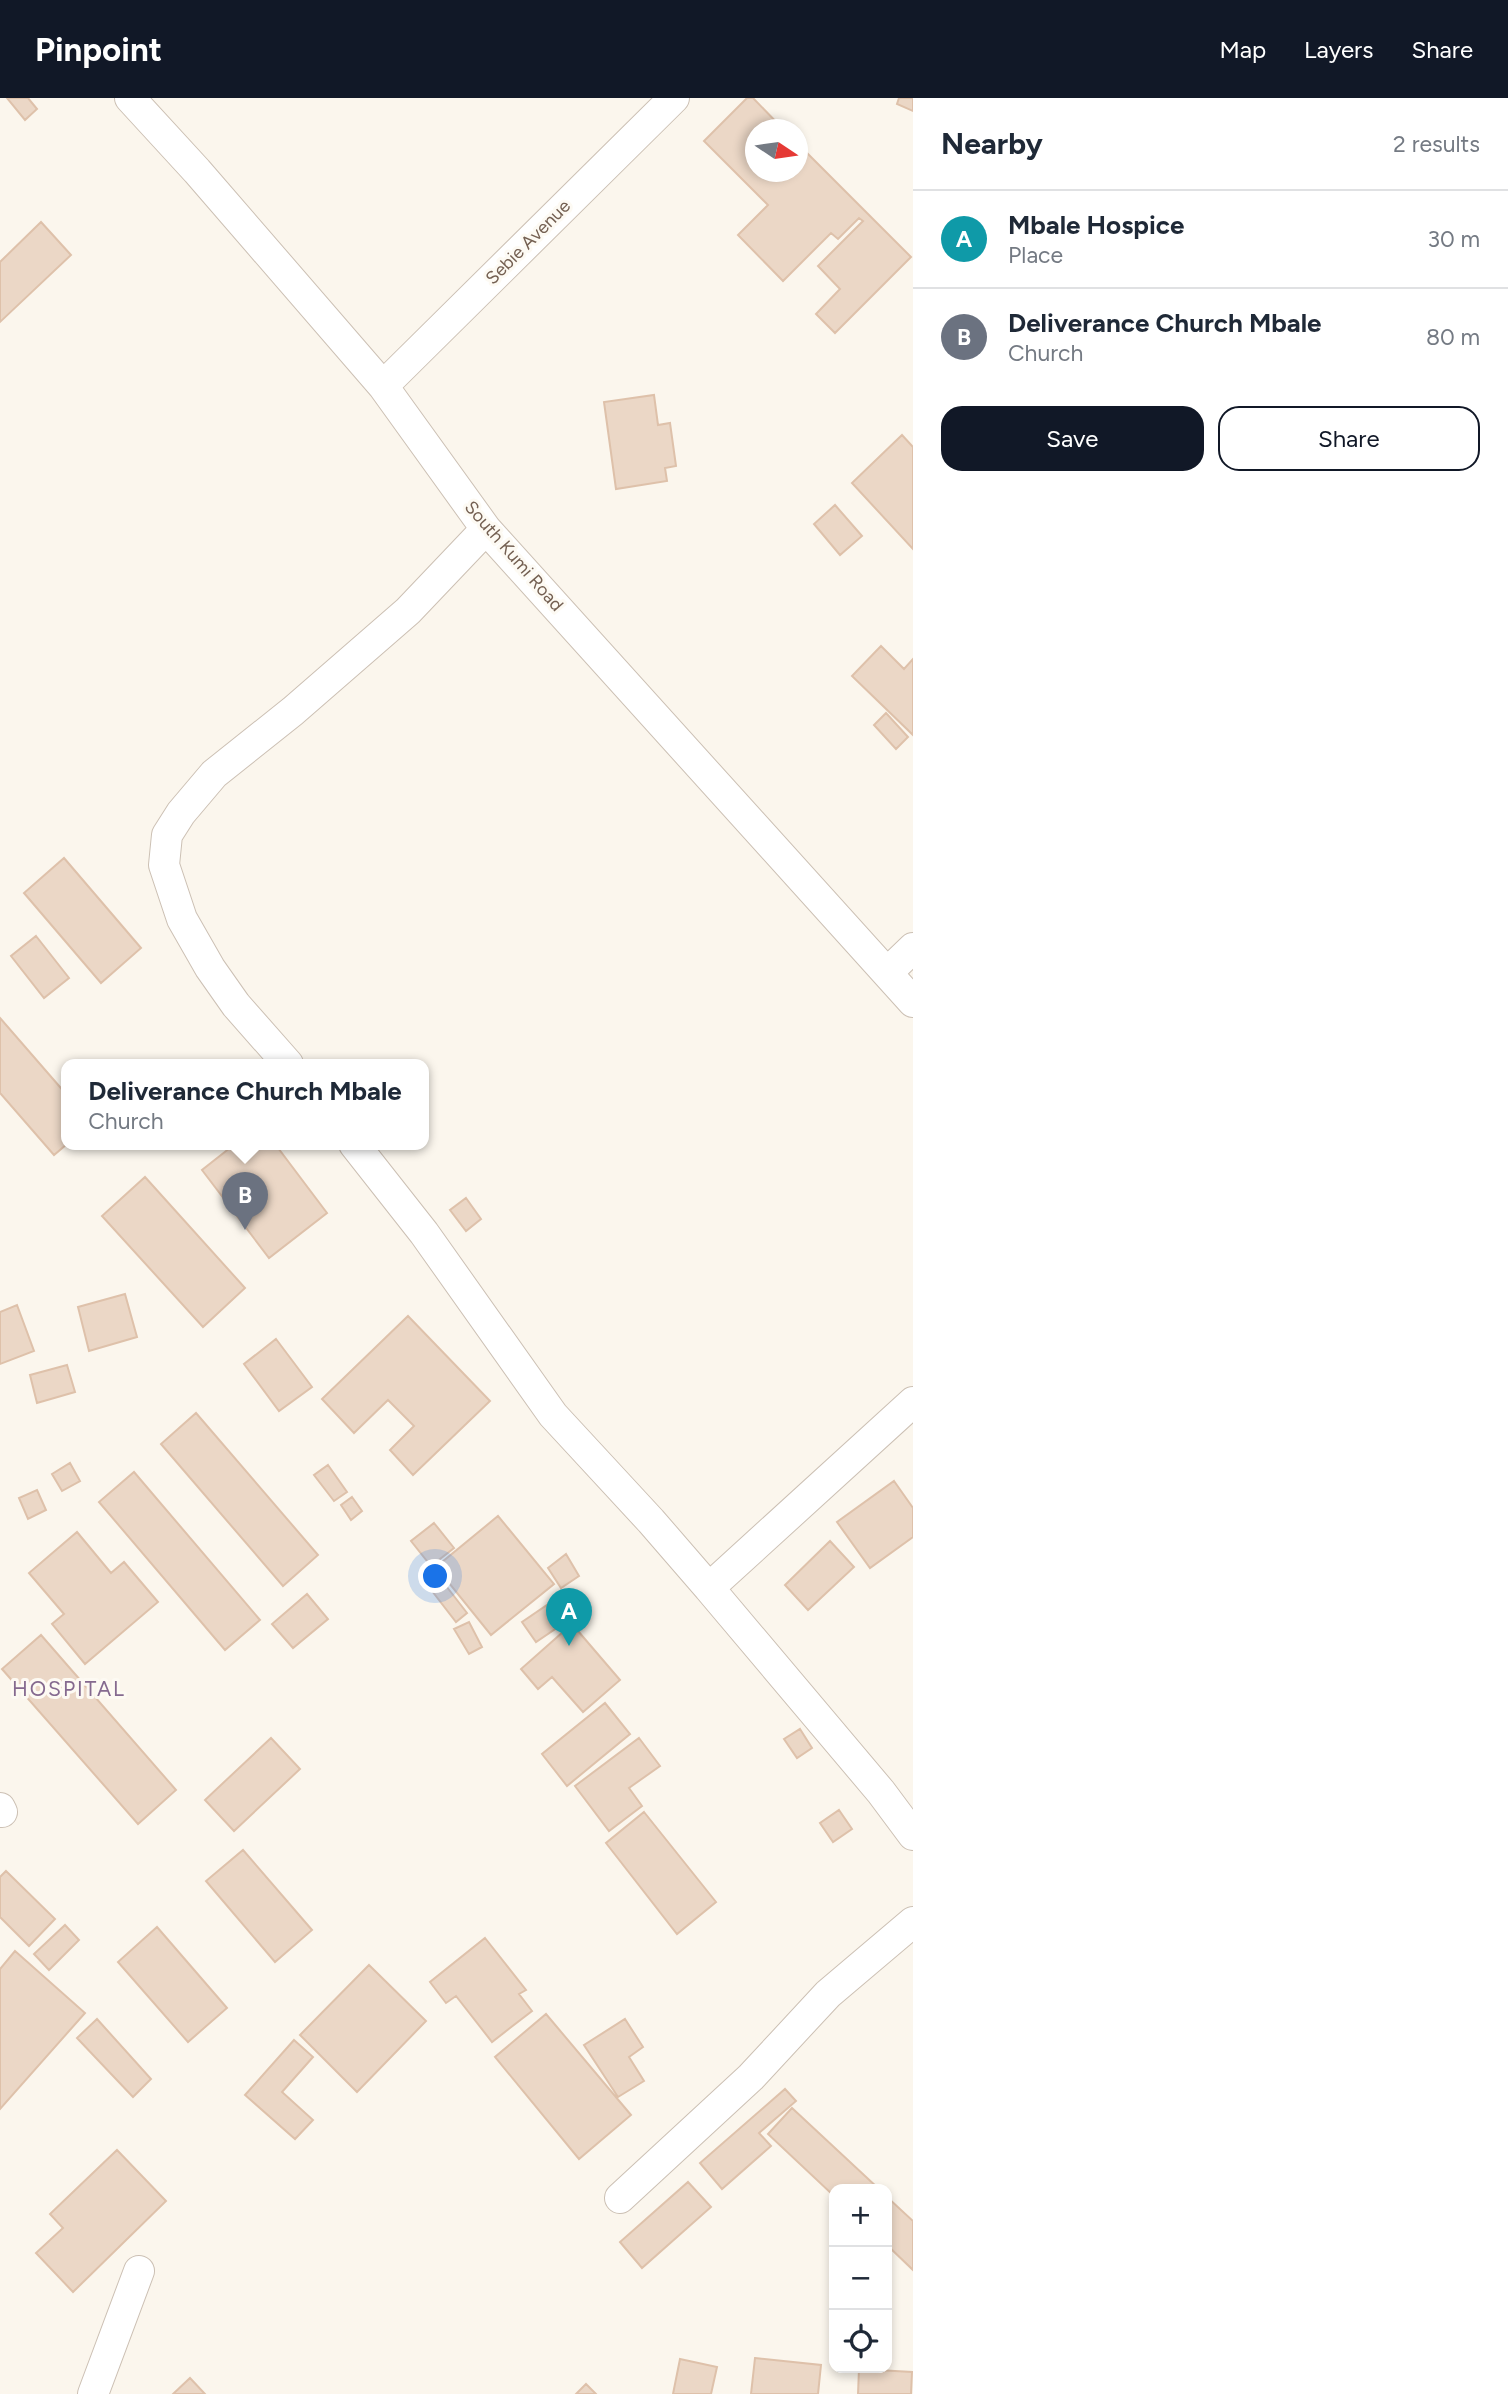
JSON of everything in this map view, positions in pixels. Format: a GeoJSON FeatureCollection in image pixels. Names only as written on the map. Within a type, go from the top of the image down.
{"type":"FeatureCollection","features":[{"type":"Feature","properties":{"kind":"street","name":"South Kumi Road"},"geometry":{"type":"LineString","coordinates":[[130,98],[206,181],[383,386],[486,529],[913,1002]]}},
{"type":"Feature","properties":{"kind":"street","name":"Sebie Avenue"},"geometry":{"type":"LineString","coordinates":[[383,386],[674,98]]}},
{"type":"Feature","properties":{"kind":"street"},"geometry":{"type":"LineString","coordinates":[[284,1059],[236,1004],[210,968],[182,919],[164,865],[167,835],[181,813],[215,774],[293,711],[408,611],[486,529]]}},
{"type":"Feature","properties":{"kind":"street"},"geometry":{"type":"LineString","coordinates":[[888,972],[913,948]]}},
{"type":"Feature","properties":{"kind":"street"},"geometry":{"type":"LineString","coordinates":[[359,1150],[424,1233],[553,1415],[709,1588],[881,1792],[913,1835]]}},
{"type":"Feature","properties":{"kind":"street"},"geometry":{"type":"LineString","coordinates":[[709,1588],[913,1402]]}},
{"type":"Feature","properties":{"kind":"street"},"geometry":{"type":"LineString","coordinates":[[620,2198],[751,2077],[828,1994],[913,1922]]}},
{"type":"Feature","properties":{"kind":"street"},"geometry":{"type":"LineString","coordinates":[[93,2394],[139,2271]]}},
{"type":"Feature","properties":{"kind":"building"},"geometry":{"type":"Polygon","coordinates":[[[7,98],[28,98],[37,109],[25,120],[7,98]]]}},
{"type":"Feature","properties":{"kind":"building"},"geometry":{"type":"Polygon","coordinates":[[[747,98],[753,98],[773,119],[745,119],[745,182],[704,141],[747,98]]]}},
{"type":"Feature","properties":{"kind":"building"},"geometry":{"type":"Polygon","coordinates":[[[899,98],[913,98],[913,111],[897,104],[899,98]]]}},
{"type":"Feature","properties":{"kind":"building"},"geometry":{"type":"Polygon","coordinates":[[[808,154],[911,257],[835,333],[816,314],[840,289],[818,266],[863,221],[859,218],[838,239],[831,233],[783,281],[738,235],[768,205],[745,182],[808,182],[808,154]]]}},
{"type":"Feature","properties":{"kind":"building"},"geometry":{"type":"Polygon","coordinates":[[[41,222],[71,255],[0,322],[0,262],[41,222]]]}},
{"type":"Feature","properties":{"kind":"building"},"geometry":{"type":"Polygon","coordinates":[[[654,395],[658,425],[670,423],[676,466],[665,468],[667,481],[616,489],[604,402],[654,395]]]}},
{"type":"Feature","properties":{"kind":"building"},"geometry":{"type":"Polygon","coordinates":[[[902,435],[913,447],[913,549],[852,483],[902,435]]]}},
{"type":"Feature","properties":{"kind":"building"},"geometry":{"type":"Polygon","coordinates":[[[835,505],[862,536],[840,555],[814,524],[835,505]]]}},
{"type":"Feature","properties":{"kind":"building"},"geometry":{"type":"Polygon","coordinates":[[[881,646],[904,669],[913,659],[913,735],[852,676],[881,646]]]}},
{"type":"Feature","properties":{"kind":"building"},"geometry":{"type":"Polygon","coordinates":[[[886,713],[908,737],[896,749],[874,725],[886,713]]]}},
{"type":"Feature","properties":{"kind":"building"},"geometry":{"type":"Polygon","coordinates":[[[64,858],[141,948],[101,983],[24,893],[64,858]]]}},
{"type":"Feature","properties":{"kind":"building"},"geometry":{"type":"Polygon","coordinates":[[[36,936],[69,978],[44,998],[11,956],[36,936]]]}},
{"type":"Feature","properties":{"kind":"building"},"geometry":{"type":"Polygon","coordinates":[[[0,1018],[61,1088],[61,1149],[54,1155],[0,1093],[0,1018]]]}},
{"type":"Feature","properties":{"kind":"building"},"geometry":{"type":"Polygon","coordinates":[[[227,1150],[280,1150],[327,1213],[269,1258],[202,1170],[227,1150]]]}},
{"type":"Feature","properties":{"kind":"building"},"geometry":{"type":"Polygon","coordinates":[[[145,1177],[245,1288],[203,1327],[102,1216],[145,1177]]]}},
{"type":"Feature","properties":{"kind":"building"},"geometry":{"type":"Polygon","coordinates":[[[466,1198],[481,1219],[466,1231],[450,1210],[466,1198]]]}},
{"type":"Feature","properties":{"kind":"building"},"geometry":{"type":"Polygon","coordinates":[[[125,1294],[137,1337],[89,1351],[78,1307],[125,1294]]]}},
{"type":"Feature","properties":{"kind":"building"},"geometry":{"type":"Polygon","coordinates":[[[17,1305],[34,1351],[0,1364],[0,1312],[17,1305]]]}},
{"type":"Feature","properties":{"kind":"building"},"geometry":{"type":"Polygon","coordinates":[[[408,1316],[490,1401],[413,1475],[390,1450],[414,1426],[388,1400],[354,1433],[322,1399],[408,1316]]]}},
{"type":"Feature","properties":{"kind":"building"},"geometry":{"type":"Polygon","coordinates":[[[276,1339],[312,1387],[279,1411],[244,1364],[276,1339]]]}},
{"type":"Feature","properties":{"kind":"building"},"geometry":{"type":"Polygon","coordinates":[[[67,1365],[75,1392],[37,1403],[30,1375],[67,1365]]]}},
{"type":"Feature","properties":{"kind":"building"},"geometry":{"type":"Polygon","coordinates":[[[196,1413],[318,1555],[283,1586],[161,1444],[196,1413]]]}},
{"type":"Feature","properties":{"kind":"building"},"geometry":{"type":"Polygon","coordinates":[[[70,1463],[80,1481],[62,1491],[52,1474],[70,1463]]]}},
{"type":"Feature","properties":{"kind":"building"},"geometry":{"type":"Polygon","coordinates":[[[328,1465],[347,1492],[334,1501],[314,1475],[328,1465]]]}},
{"type":"Feature","properties":{"kind":"building"},"geometry":{"type":"Polygon","coordinates":[[[134,1472],[260,1620],[225,1650],[99,1502],[134,1472]]]}},
{"type":"Feature","properties":{"kind":"building"},"geometry":{"type":"Polygon","coordinates":[[[894,1481],[913,1508],[913,1537],[870,1568],[837,1522],[894,1481]]]}},
{"type":"Feature","properties":{"kind":"building"},"geometry":{"type":"Polygon","coordinates":[[[37,1490],[46,1510],[28,1519],[19,1498],[37,1490]]]}},
{"type":"Feature","properties":{"kind":"building"},"geometry":{"type":"Polygon","coordinates":[[[352,1497],[362,1511],[351,1520],[341,1505],[352,1497]]]}},
{"type":"Feature","properties":{"kind":"building"},"geometry":{"type":"Polygon","coordinates":[[[498,1516],[554,1584],[491,1635],[436,1567],[498,1516]]]}},
{"type":"Feature","properties":{"kind":"building"},"geometry":{"type":"Polygon","coordinates":[[[434,1523],[454,1548],[431,1566],[411,1541],[434,1523]]]}},
{"type":"Feature","properties":{"kind":"building"},"geometry":{"type":"Polygon","coordinates":[[[77,1532],[111,1573],[124,1562],[158,1602],[85,1664],[52,1624],[64,1614],[29,1573],[77,1532]]]}},
{"type":"Feature","properties":{"kind":"building"},"geometry":{"type":"Polygon","coordinates":[[[830,1541],[854,1567],[808,1610],[785,1585],[830,1541]]]}},
{"type":"Feature","properties":{"kind":"building"},"geometry":{"type":"Polygon","coordinates":[[[566,1554],[579,1576],[561,1588],[548,1568],[566,1554]]]}},
{"type":"Feature","properties":{"kind":"building"},"geometry":{"type":"Polygon","coordinates":[[[433,1569],[467,1613],[456,1622],[422,1578],[433,1569]]]}},
{"type":"Feature","properties":{"kind":"building"},"geometry":{"type":"Polygon","coordinates":[[[307,1594],[328,1619],[293,1648],[272,1624],[307,1594]]]}},
{"type":"Feature","properties":{"kind":"building"},"geometry":{"type":"Polygon","coordinates":[[[550,1603],[564,1623],[536,1642],[522,1622],[550,1603]]]}},
{"type":"Feature","properties":{"kind":"building"},"geometry":{"type":"Polygon","coordinates":[[[469,1622],[482,1647],[469,1654],[454,1629],[469,1622]]]}},
{"type":"Feature","properties":{"kind":"building"},"geometry":{"type":"Polygon","coordinates":[[[572,1624],[620,1680],[583,1712],[552,1677],[538,1689],[521,1669],[572,1624]]]}},
{"type":"Feature","properties":{"kind":"building"},"geometry":{"type":"Polygon","coordinates":[[[41,1635],[176,1790],[138,1824],[2,1669],[41,1635]]]}},
{"type":"Feature","properties":{"kind":"building"},"geometry":{"type":"Polygon","coordinates":[[[605,1703],[630,1734],[567,1786],[542,1754],[605,1703]]]}},
{"type":"Feature","properties":{"kind":"building"},"geometry":{"type":"Polygon","coordinates":[[[800,1729],[812,1748],[797,1758],[784,1739],[800,1729]]]}},
{"type":"Feature","properties":{"kind":"building"},"geometry":{"type":"Polygon","coordinates":[[[271,1738],[300,1769],[234,1831],[205,1800],[271,1738]]]}},
{"type":"Feature","properties":{"kind":"building"},"geometry":{"type":"Polygon","coordinates":[[[639,1738],[660,1766],[629,1788],[642,1806],[609,1831],[575,1786],[639,1738]]]}},
{"type":"Feature","properties":{"kind":"building"},"geometry":{"type":"Polygon","coordinates":[[[839,1810],[852,1829],[833,1842],[820,1823],[839,1810]]]}},
{"type":"Feature","properties":{"kind":"building"},"geometry":{"type":"Polygon","coordinates":[[[644,1812],[716,1902],[677,1934],[606,1843],[644,1812]]]}},
{"type":"Feature","properties":{"kind":"building"},"geometry":{"type":"Polygon","coordinates":[[[243,1850],[312,1930],[275,1962],[206,1881],[243,1850]]]}},
{"type":"Feature","properties":{"kind":"building"},"geometry":{"type":"Polygon","coordinates":[[[6,1871],[55,1919],[29,1946],[0,1917],[0,1877],[6,1871]]]}},
{"type":"Feature","properties":{"kind":"building"},"geometry":{"type":"Polygon","coordinates":[[[65,1925],[79,1940],[49,1970],[34,1954],[65,1925]]]}},
{"type":"Feature","properties":{"kind":"building"},"geometry":{"type":"Polygon","coordinates":[[[157,1927],[227,2008],[188,2042],[118,1962],[157,1927]]]}},
{"type":"Feature","properties":{"kind":"building"},"geometry":{"type":"Polygon","coordinates":[[[485,1938],[526,1990],[519,1994],[532,2011],[492,2042],[456,1996],[446,2003],[430,1982],[485,1938]]]}},
{"type":"Feature","properties":{"kind":"building"},"geometry":{"type":"Polygon","coordinates":[[[15,1951],[85,2013],[0,2109],[0,1969],[15,1951]]]}},
{"type":"Feature","properties":{"kind":"building"},"geometry":{"type":"Polygon","coordinates":[[[369,1965],[426,2021],[357,2092],[300,2035],[369,1965]]]}},
{"type":"Feature","properties":{"kind":"building"},"geometry":{"type":"Polygon","coordinates":[[[546,2014],[631,2115],[579,2159],[495,2057],[546,2014]]]}},
{"type":"Feature","properties":{"kind":"building"},"geometry":{"type":"Polygon","coordinates":[[[97,2019],[151,2079],[133,2097],[77,2038],[97,2019]]]}},
{"type":"Feature","properties":{"kind":"building"},"geometry":{"type":"Polygon","coordinates":[[[625,2019],[643,2047],[629,2057],[644,2081],[618,2097],[584,2045],[625,2019]]]}},
{"type":"Feature","properties":{"kind":"building"},"geometry":{"type":"Polygon","coordinates":[[[294,2040],[313,2057],[282,2092],[313,2120],[295,2139],[245,2095],[294,2040]]]}},
{"type":"Feature","properties":{"kind":"building"},"geometry":{"type":"Polygon","coordinates":[[[785,2089],[796,2101],[759,2133],[771,2146],[722,2189],[700,2163],[785,2089]]]}},
{"type":"Feature","properties":{"kind":"building"},"geometry":{"type":"Polygon","coordinates":[[[792,2108],[874,2184],[829,2184],[829,2191],[768,2134],[792,2108]]]}},
{"type":"Feature","properties":{"kind":"building"},"geometry":{"type":"Polygon","coordinates":[[[117,2150],[166,2201],[73,2292],[36,2253],[63,2228],[50,2214],[117,2150]]]}},
{"type":"Feature","properties":{"kind":"building"},"geometry":{"type":"Polygon","coordinates":[[[688,2182],[711,2207],[642,2268],[620,2242],[688,2182]]]}},
{"type":"Feature","properties":{"kind":"building"},"geometry":{"type":"Polygon","coordinates":[[[892,2202],[913,2221],[913,2270],[892,2250],[892,2202]]]}},
{"type":"Feature","properties":{"kind":"building"},"geometry":{"type":"Polygon","coordinates":[[[755,2358],[821,2365],[818,2394],[751,2394],[755,2358]]]}},
{"type":"Feature","properties":{"kind":"building"},"geometry":{"type":"Polygon","coordinates":[[[680,2359],[717,2367],[711,2394],[673,2394],[680,2359]]]}},
{"type":"Feature","properties":{"kind":"building"},"geometry":{"type":"Polygon","coordinates":[[[912,2372],[911,2394],[858,2394],[859,2373],[912,2372]]]}},
{"type":"Feature","properties":{"kind":"building"},"geometry":{"type":"Polygon","coordinates":[[[190,2378],[205,2394],[173,2394],[190,2378]]]}},
{"type":"Feature","properties":{"kind":"building"},"geometry":{"type":"Polygon","coordinates":[[[586,2384],[596,2394],[576,2394],[586,2384]]]}},
{"type":"Feature","properties":{"kind":"place","name":"Deliverance Church Mbale"},"geometry":{"type":"Point","coordinates":[245,1230]}},
{"type":"Feature","properties":{"kind":"place","name":"Mbale Hospice"},"geometry":{"type":"Point","coordinates":[569,1646]}},
{"type":"Feature","properties":{"kind":"district","name":"HOSPITAL"},"geometry":{"type":"Point","coordinates":[69,1689]}}]}
